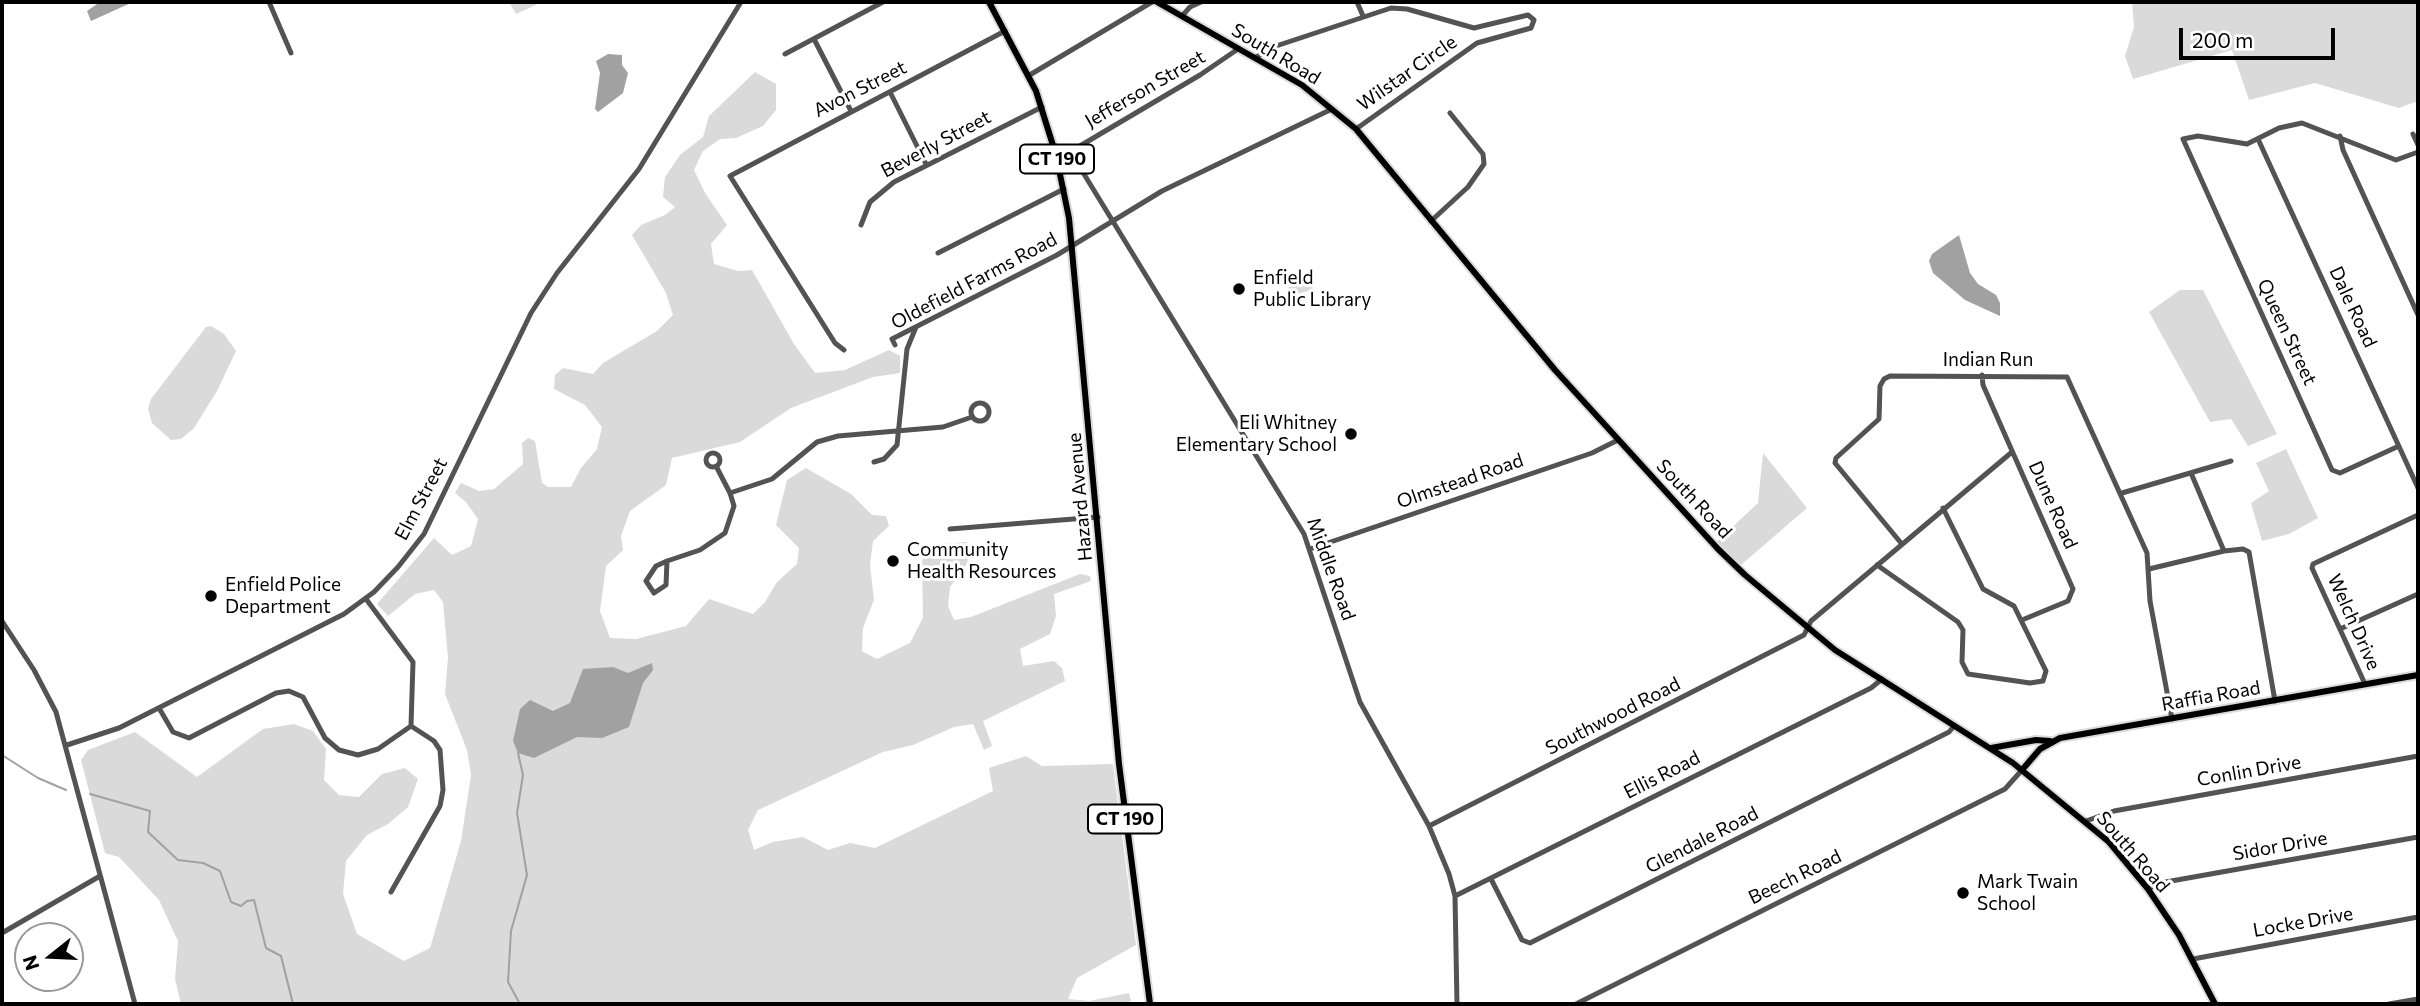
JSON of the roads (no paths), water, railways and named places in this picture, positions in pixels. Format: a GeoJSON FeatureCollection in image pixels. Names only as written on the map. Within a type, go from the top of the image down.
{"type":"FeatureCollection","features":[{"type":"Feature","properties":{"kind":"main road","name":"Hazard Avenue"},"geometry":{"type":"LineString","coordinates":[[989,2],[1042,107],[1064,189],[1098,517],[1119,764],[1150,1004]]}},
{"type":"Feature","properties":{"kind":"main road","name":"South Road"},"geometry":{"type":"LineString","coordinates":[[1154,2],[1302,85],[1356,129],[1493,298],[1718,549],[1807,628],[2022,770],[2109,842],[2148,889],[2193,959],[2215,1004]]}},
{"type":"Feature","properties":{"kind":"main road","name":"Raffia Road"},"geometry":{"type":"LineString","coordinates":[[1990,748],[2036,740],[2050,741],[2418,675]]}},
{"type":"Feature","properties":{"kind":"main road"},"geometry":{"type":"LineString","coordinates":[[2022,770],[2050,741]]}},
{"type":"Feature","properties":{"kind":"street"},"geometry":{"type":"LineString","coordinates":[[269,2],[291,54]]}},
{"type":"Feature","properties":{"kind":"street","name":"Elm Street"},"geometry":{"type":"LineString","coordinates":[[66,745],[100,735],[159,708],[313,631],[366,599],[398,567],[424,534],[531,313],[558,273],[639,169],[741,2]]}},
{"type":"Feature","properties":{"kind":"street"},"geometry":{"type":"LineString","coordinates":[[785,54],[883,2]]}},
{"type":"Feature","properties":{"kind":"street"},"geometry":{"type":"LineString","coordinates":[[1028,76],[1154,2]]}},
{"type":"Feature","properties":{"kind":"street"},"geometry":{"type":"LineString","coordinates":[[1182,16],[1190,7],[1201,2]]}},
{"type":"Feature","properties":{"kind":"street"},"geometry":{"type":"LineString","coordinates":[[1357,2],[1363,16]]}},
{"type":"Feature","properties":{"kind":"street","name":"Wilstar Circle"},"geometry":{"type":"LineString","coordinates":[[1255,58],[1261,52],[1391,8],[1407,9],[1474,28],[1528,15],[1534,20],[1531,28],[1477,43],[1356,129]]}},
{"type":"Feature","properties":{"kind":"street","name":"Wilstar Circle"},"geometry":{"type":"LineString","coordinates":[[1474,28],[1477,43]]}},
{"type":"Feature","properties":{"kind":"street","name":"Avon Street"},"geometry":{"type":"LineString","coordinates":[[844,350],[835,343],[730,176],[1005,31]]}},
{"type":"Feature","properties":{"kind":"street"},"geometry":{"type":"LineString","coordinates":[[814,38],[851,111]]}},
{"type":"Feature","properties":{"kind":"street","name":"Jefferson Street"},"geometry":{"type":"LineString","coordinates":[[1067,153],[1200,75],[1238,49]]}},
{"type":"Feature","properties":{"kind":"street"},"geometry":{"type":"LineString","coordinates":[[890,92],[926,164]]}},
{"type":"Feature","properties":{"kind":"street","name":"Beverly Street"},"geometry":{"type":"LineString","coordinates":[[861,225],[874,197],[894,181],[1042,107]]}},
{"type":"Feature","properties":{"kind":"street","name":"Oldefield Farms Road"},"geometry":{"type":"LineString","coordinates":[[895,345],[892,339],[1072,246],[1162,191],[1332,109]]}},
{"type":"Feature","properties":{"kind":"street"},"geometry":{"type":"LineString","coordinates":[[1432,221],[1468,187],[1484,164],[1483,154],[1450,113]]}},
{"type":"Feature","properties":{"kind":"street"},"geometry":{"type":"LineString","coordinates":[[2258,139],[2279,128],[2302,122],[2396,160],[2418,152]]}},
{"type":"Feature","properties":{"kind":"street"},"geometry":{"type":"LineString","coordinates":[[2413,134],[2418,145]]}},
{"type":"Feature","properties":{"kind":"street","name":"Queen Street"},"geometry":{"type":"LineString","coordinates":[[2258,139],[2238,144],[2198,136],[2183,139],[2332,470],[2340,473],[2399,446]]}},
{"type":"Feature","properties":{"kind":"street"},"geometry":{"type":"LineString","coordinates":[[2340,136],[2343,150],[2418,315]]}},
{"type":"Feature","properties":{"kind":"street","name":"Dale Road"},"geometry":{"type":"LineString","coordinates":[[2258,139],[2418,488]]}},
{"type":"Feature","properties":{"kind":"street"},"geometry":{"type":"LineString","coordinates":[[1056,155],[1067,153]]}},
{"type":"Feature","properties":{"kind":"street","name":"Middle Road"},"geometry":{"type":"LineString","coordinates":[[1067,153],[1076,161],[1294,513],[1310,549],[1360,702],[1429,826],[1449,874],[1455,896],[1457,1004]]}},
{"type":"Feature","properties":{"kind":"street"},"geometry":{"type":"LineString","coordinates":[[938,253],[1064,189]]}},
{"type":"Feature","properties":{"kind":"street"},"geometry":{"type":"LineString","coordinates":[[874,462],[884,459],[894,449],[900,432],[907,349],[916,327]]}},
{"type":"Feature","properties":{"kind":"street","name":"Dune Road"},"geometry":{"type":"LineString","coordinates":[[1982,375],[1983,385],[2073,589],[2072,597],[2068,601],[2022,620]]}},
{"type":"Feature","properties":{"kind":"street","name":"Indian Run"},"geometry":{"type":"LineString","coordinates":[[1901,543],[1838,469],[1836,458],[1879,419],[1880,386],[1884,379],[1890,376],[2067,377],[2141,538],[2149,569],[2150,601],[2172,719]]}},
{"type":"Feature","properties":{"kind":"street"},"geometry":{"type":"LineString","coordinates":[[730,493],[772,478],[817,442],[827,438],[943,427],[972,417]]}},
{"type":"Feature","properties":{"kind":"street","name":"Olmstead Road"},"geometry":{"type":"LineString","coordinates":[[1310,549],[1592,453],[1618,440]]}},
{"type":"Feature","properties":{"kind":"street"},"geometry":{"type":"LineString","coordinates":[[1807,628],[1901,543],[2012,452]]}},
{"type":"Feature","properties":{"kind":"street"},"geometry":{"type":"LineString","coordinates":[[2122,493],[2231,461]]}},
{"type":"Feature","properties":{"kind":"street"},"geometry":{"type":"LineString","coordinates":[[667,561],[666,585],[654,593],[648,589],[648,574],[667,561],[700,550],[725,533],[734,506],[716,466]]}},
{"type":"Feature","properties":{"kind":"street"},"geometry":{"type":"LineString","coordinates":[[2191,473],[2224,551]]}},
{"type":"Feature","properties":{"kind":"street"},"geometry":{"type":"LineString","coordinates":[[1877,565],[1958,622],[1964,637],[1964,669],[1974,677],[2037,684],[2043,681],[2046,671],[2014,606],[1983,589],[1944,508]]}},
{"type":"Feature","properties":{"kind":"street","name":"Welch Drive"},"geometry":{"type":"LineString","coordinates":[[2365,684],[2312,568],[2313,564],[2418,515]]}},
{"type":"Feature","properties":{"kind":"street"},"geometry":{"type":"LineString","coordinates":[[950,529],[1098,517]]}},
{"type":"Feature","properties":{"kind":"street"},"geometry":{"type":"LineString","coordinates":[[2149,569],[2224,551],[2243,549],[2249,552],[2274,701]]}},
{"type":"Feature","properties":{"kind":"street"},"geometry":{"type":"LineString","coordinates":[[2340,629],[2418,594]]}},
{"type":"Feature","properties":{"kind":"street"},"geometry":{"type":"LineString","coordinates":[[366,599],[411,657],[411,726]]}},
{"type":"Feature","properties":{"kind":"street"},"geometry":{"type":"LineString","coordinates":[[2,621],[48,693],[66,745],[135,1004]]}},
{"type":"Feature","properties":{"kind":"street","name":"Southwood Road"},"geometry":{"type":"LineString","coordinates":[[1429,826],[1754,663],[1804,635],[1807,628]]}},
{"type":"Feature","properties":{"kind":"street","name":"Ellis Road"},"geometry":{"type":"LineString","coordinates":[[1455,896],[1871,688],[1882,679]]}},
{"type":"Feature","properties":{"kind":"street"},"geometry":{"type":"LineString","coordinates":[[159,708],[173,732],[189,738],[276,693],[289,691],[303,697],[331,743],[339,750],[358,755],[378,749],[411,726]]}},
{"type":"Feature","properties":{"kind":"street"},"geometry":{"type":"LineString","coordinates":[[391,891],[440,806],[443,790],[440,750],[434,741],[411,726]]}},
{"type":"Feature","properties":{"kind":"street","name":"Glendale Road"},"geometry":{"type":"LineString","coordinates":[[1491,879],[1522,940],[1530,943],[1847,785],[1950,732],[1954,726]]}},
{"type":"Feature","properties":{"kind":"street","name":"Conlin Drive"},"geometry":{"type":"LineString","coordinates":[[2086,821],[2114,811],[2418,756]]}},
{"type":"Feature","properties":{"kind":"street","name":"Beech Road"},"geometry":{"type":"LineString","coordinates":[[1576,1004],[2005,789],[2022,770]]}},
{"type":"Feature","properties":{"kind":"street","name":"Sidor Drive"},"geometry":{"type":"LineString","coordinates":[[2148,889],[2160,883],[2418,837]]}},
{"type":"Feature","properties":{"kind":"street"},"geometry":{"type":"LineString","coordinates":[[2,933],[100,876]]}},
{"type":"Feature","properties":{"kind":"street","name":"Locke Drive"},"geometry":{"type":"LineString","coordinates":[[2193,959],[2418,917]]}},
{"type":"Feature","properties":{"kind":"street"},"geometry":{"type":"LineString","coordinates":[[2389,1004],[2418,999]]}},
{"type":"Feature","properties":{"kind":"waterway"},"geometry":{"type":"LineString","coordinates":[[518,753],[523,775],[517,813],[527,875],[511,931],[508,982],[520,1004]]}},
{"type":"Feature","properties":{"kind":"waterway"},"geometry":{"type":"LineString","coordinates":[[2,755],[38,778],[66,790]]}},
{"type":"Feature","properties":{"kind":"waterway"},"geometry":{"type":"LineString","coordinates":[[90,794],[150,811],[148,832],[178,860],[203,863],[220,871],[231,902],[241,906],[254,900],[266,948],[281,956],[293,1004]]}},
{"type":"Feature","properties":{"kind":"place","name":"Enfield Public Library"},"geometry":{"type":"Point","coordinates":[1239,289]}},
{"type":"Feature","properties":{"kind":"place","name":"Eli Whitney Elementary School"},"geometry":{"type":"Point","coordinates":[1351,434]}},
{"type":"Feature","properties":{"kind":"place","name":"Community Health Resources"},"geometry":{"type":"Point","coordinates":[893,561]}},
{"type":"Feature","properties":{"kind":"place","name":"Enfield Police Department"},"geometry":{"type":"Point","coordinates":[211,596]}},
{"type":"Feature","properties":{"kind":"place","name":"Mark Twain School"},"geometry":{"type":"Point","coordinates":[1963,893]}}]}
